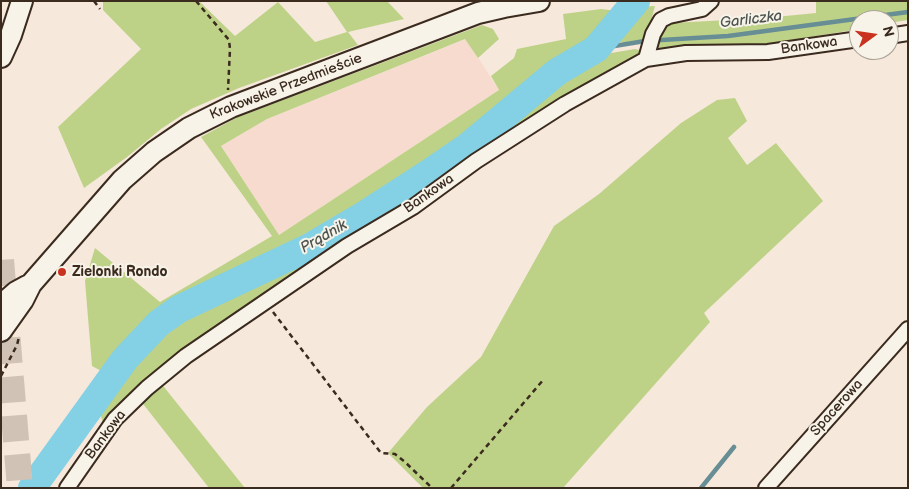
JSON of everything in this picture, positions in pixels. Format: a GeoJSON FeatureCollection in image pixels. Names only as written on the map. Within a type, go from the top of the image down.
{"type":"FeatureCollection","features":[{"type":"Feature","properties":{"kind":"main road"},"geometry":{"type":"LineString","coordinates":[[1,57],[11,35],[22,1]]}},
{"type":"Feature","properties":{"kind":"main road","name":"Krakowskie Przedmieście"},"geometry":{"type":"LineString","coordinates":[[10,331],[31,284],[128,175],[170,140],[207,118],[231,107],[473,7],[539,1]]}},
{"type":"Feature","properties":{"kind":"main road","name":"Krakowskie Przedmieście"},"geometry":{"type":"LineString","coordinates":[[1,305],[16,292],[31,284]]}},
{"type":"Feature","properties":{"kind":"street"},"geometry":{"type":"LineString","coordinates":[[646,60],[652,34],[661,20],[669,16],[702,9],[711,1]]}},
{"type":"Feature","properties":{"kind":"street","name":"Bankowa"},"geometry":{"type":"LineString","coordinates":[[67,488],[116,419],[147,388],[186,356],[347,246],[413,207],[460,172],[552,112],[646,60],[686,53],[768,52],[849,40]]}},
{"type":"Feature","properties":{"kind":"street","name":"Spacerowa"},"geometry":{"type":"LineString","coordinates":[[766,488],[908,330]]}},
{"type":"Feature","properties":{"kind":"path"},"geometry":{"type":"LineString","coordinates":[[94,1],[100,9]]}},
{"type":"Feature","properties":{"kind":"path"},"geometry":{"type":"LineString","coordinates":[[196,1],[229,40],[227,86],[231,107]]}},
{"type":"Feature","properties":{"kind":"path"},"geometry":{"type":"LineString","coordinates":[[266,302],[381,453],[395,454],[406,462],[432,488]]}},
{"type":"Feature","properties":{"kind":"path"},"geometry":{"type":"LineString","coordinates":[[1,376],[19,341],[10,331]]}},
{"type":"Feature","properties":{"kind":"path"},"geometry":{"type":"LineString","coordinates":[[451,488],[544,379]]}},
{"type":"Feature","properties":{"kind":"shaded area"},"geometry":{"type":"Polygon","coordinates":[[[466,39],[499,90],[279,235],[221,146],[267,119],[466,39]]]}},
{"type":"Feature","properties":{"kind":"green space"},"geometry":{"type":"Polygon","coordinates":[[[103,1],[199,1],[235,36],[278,2],[315,42],[347,32],[326,1],[387,1],[404,19],[348,32],[358,45],[239,88],[191,109],[161,129],[127,157],[84,188],[58,127],[141,49],[103,10],[103,1]]]}},
{"type":"Feature","properties":{"kind":"green space"},"geometry":{"type":"Polygon","coordinates":[[[816,1],[908,1],[908,20],[899,21],[899,10],[849,10],[849,31],[769,44],[659,50],[659,32],[672,23],[816,13],[816,1]]]}},
{"type":"Feature","properties":{"kind":"green space"},"geometry":{"type":"Polygon","coordinates":[[[655,6],[646,39],[630,43],[616,42],[636,7],[655,6]]]}},
{"type":"Feature","properties":{"kind":"green space"},"geometry":{"type":"Polygon","coordinates":[[[601,9],[618,11],[605,30],[582,51],[396,185],[328,224],[172,303],[152,317],[103,372],[92,366],[85,281],[95,248],[160,302],[272,236],[201,137],[238,117],[482,25],[493,29],[499,39],[478,58],[465,39],[267,119],[221,146],[279,235],[499,90],[491,76],[514,58],[517,49],[566,39],[563,14],[601,9]]]}},
{"type":"Feature","properties":{"kind":"green space"},"geometry":{"type":"Polygon","coordinates":[[[635,49],[643,51],[634,59],[500,137],[495,133],[547,86],[599,55],[635,49]]]}},
{"type":"Feature","properties":{"kind":"green space"},"geometry":{"type":"Polygon","coordinates":[[[735,98],[747,121],[728,138],[747,165],[776,143],[823,201],[704,313],[710,322],[563,488],[423,488],[388,453],[427,407],[481,357],[554,226],[599,194],[681,123],[717,100],[735,98]]]}},
{"type":"Feature","properties":{"kind":"green space"},"geometry":{"type":"Polygon","coordinates":[[[426,183],[430,189],[307,265],[196,341],[143,382],[104,429],[99,407],[144,347],[173,320],[338,238],[426,183]]]}},
{"type":"Feature","properties":{"kind":"green space"},"geometry":{"type":"Polygon","coordinates":[[[12,332],[13,340],[1,365],[1,345],[4,339],[12,332]]]}},
{"type":"Feature","properties":{"kind":"green space"},"geometry":{"type":"Polygon","coordinates":[[[160,382],[245,488],[209,488],[140,400],[160,382]]]}},
{"type":"Feature","properties":{"kind":"waterway","name":"Prądnik"},"geometry":{"type":"LineString","coordinates":[[32,488],[125,359],[159,323],[179,309],[308,248],[429,173],[467,147],[557,72],[596,49],[636,1]]}},
{"type":"Feature","properties":{"kind":"waterway","name":"Garliczka"},"geometry":{"type":"LineString","coordinates":[[596,49],[645,41],[728,36],[908,12]]}},
{"type":"Feature","properties":{"kind":"waterway"},"geometry":{"type":"LineString","coordinates":[[701,488],[734,447]]}},
{"type":"Feature","properties":{"kind":"tunnel"},"geometry":{"type":"LineString","coordinates":[[1,260],[20,488]]}},
{"type":"Feature","properties":{"kind":"place","name":"Zielonki Rondo"},"geometry":{"type":"Point","coordinates":[62,272]}}]}
